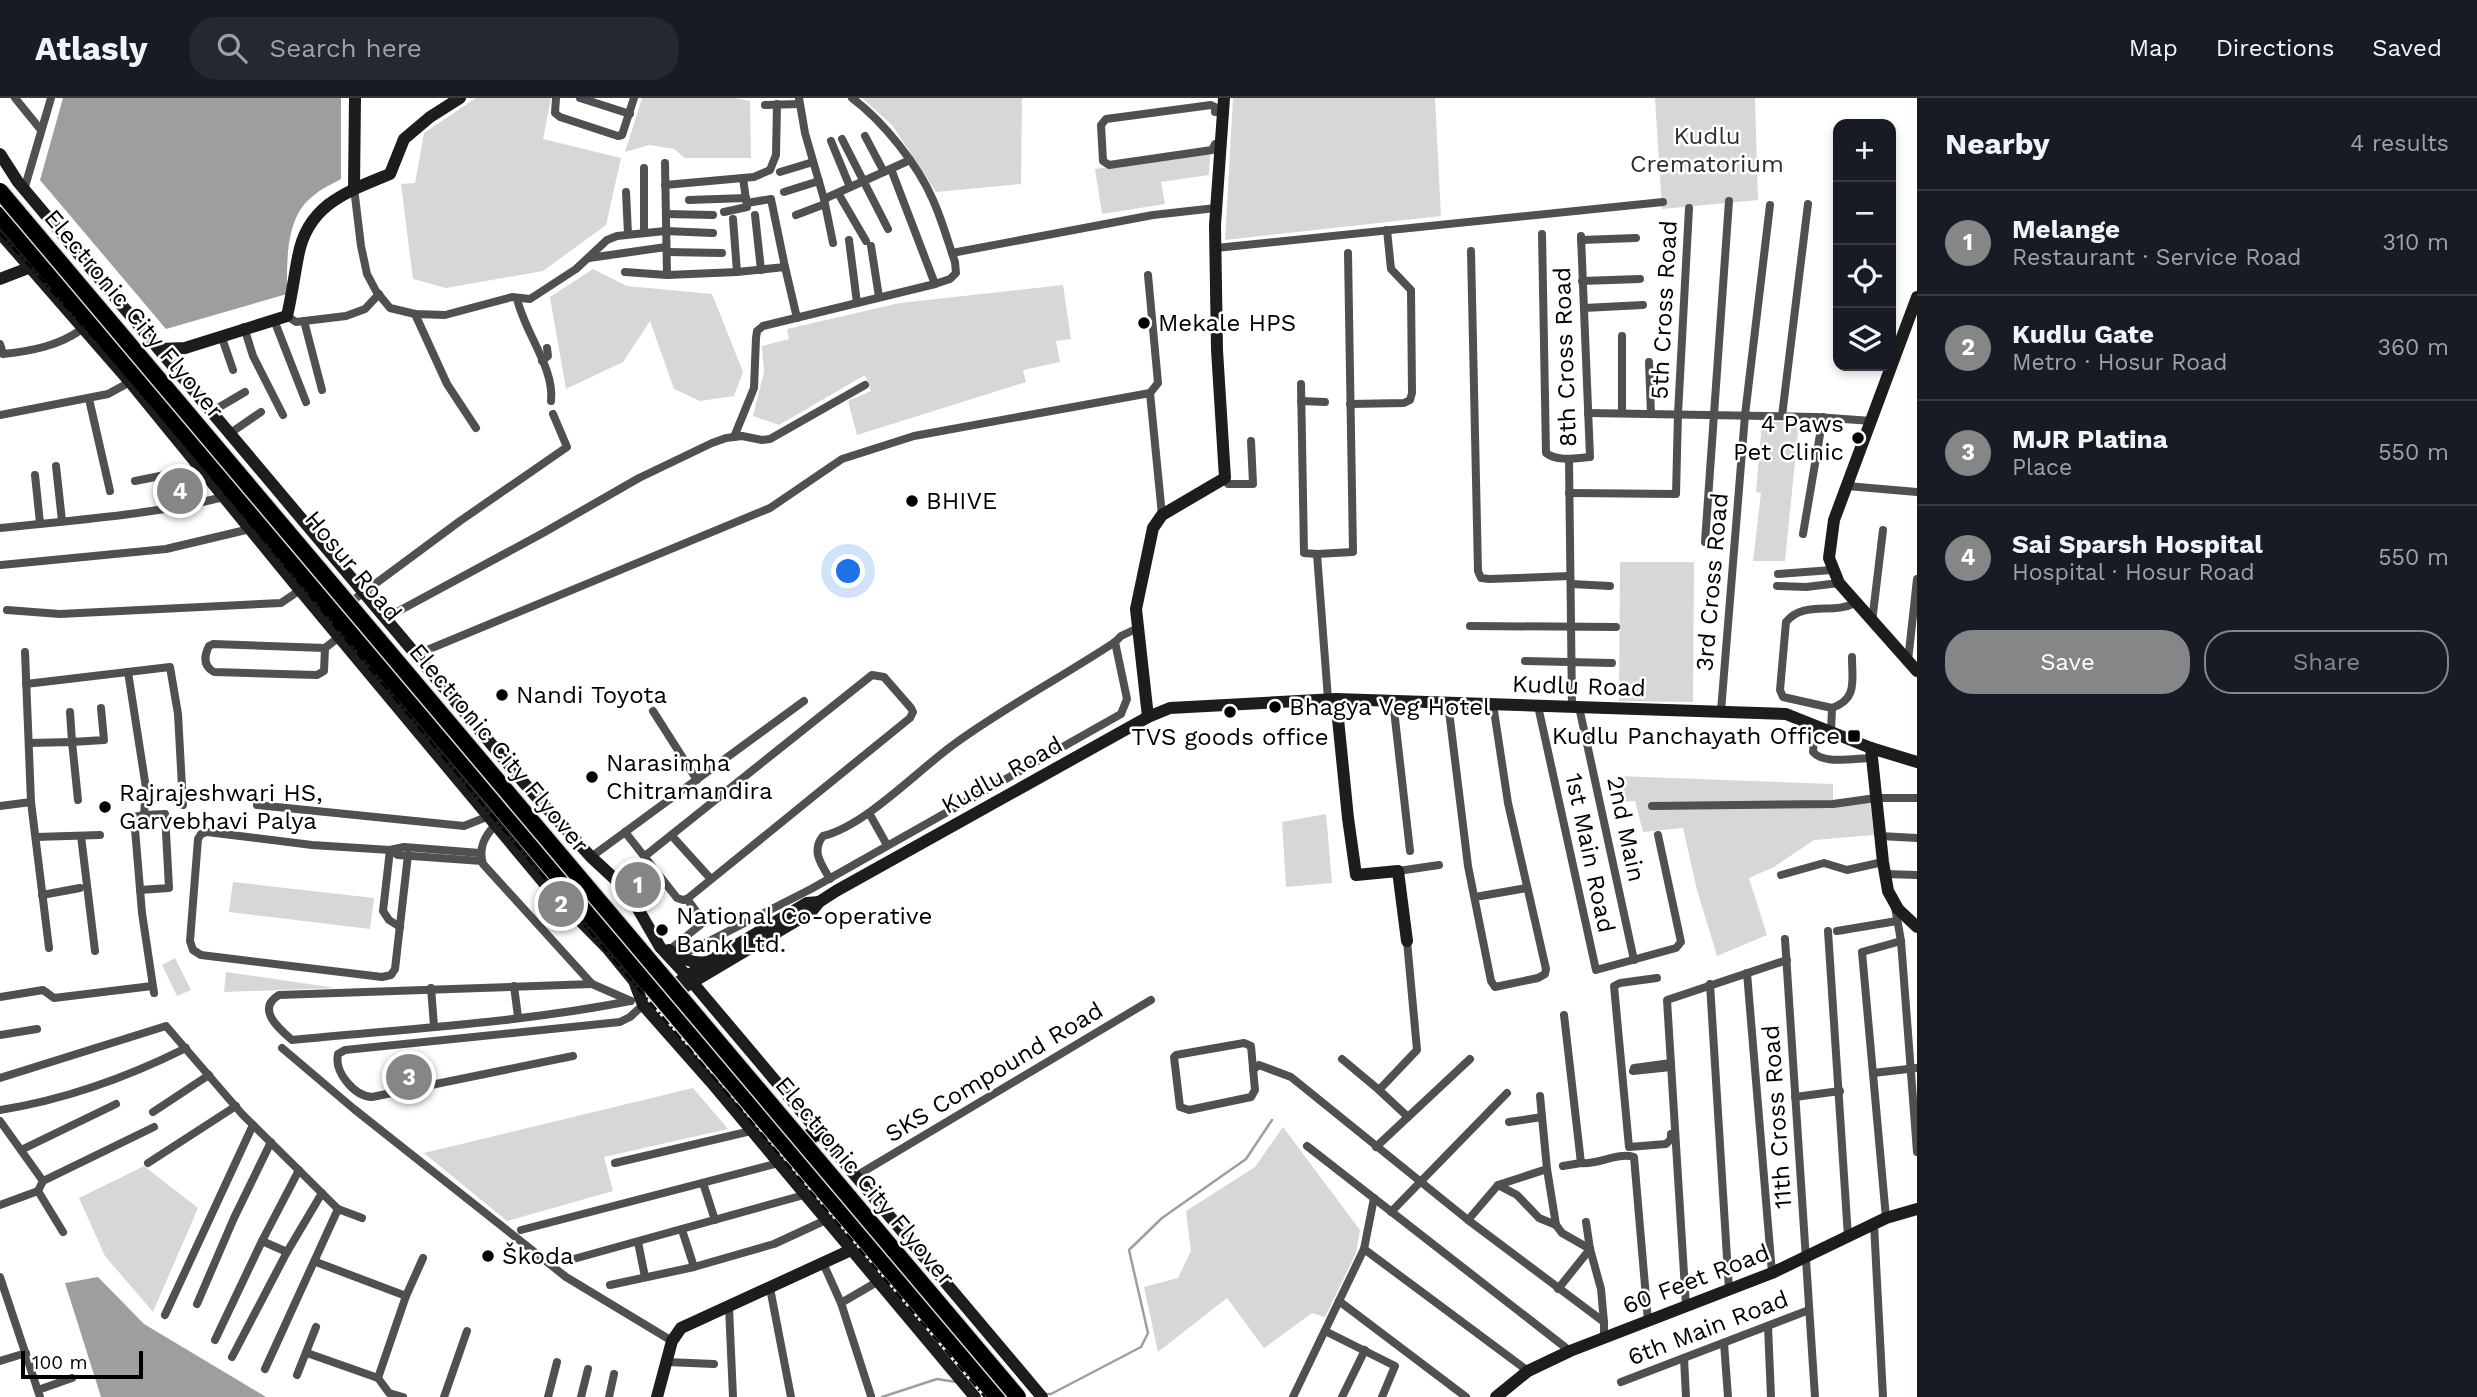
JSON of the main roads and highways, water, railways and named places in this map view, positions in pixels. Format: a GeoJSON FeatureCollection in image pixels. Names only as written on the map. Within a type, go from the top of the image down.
{"type":"FeatureCollection","features":[{"type":"Feature","properties":{"kind":"highway","name":"Hosur Road"},"geometry":{"type":"LineString","coordinates":[[0,181],[155,354],[1032,1395]]}},
{"type":"Feature","properties":{"kind":"highway","name":"Electronic City Flyover"},"geometry":{"type":"LineString","coordinates":[[0,191],[1032,1395]]}},
{"type":"Feature","properties":{"kind":"highway","name":"Electronic City Flyover"},"geometry":{"type":"LineString","coordinates":[[0,205],[1004,1397]]}},
{"type":"Feature","properties":{"kind":"highway","name":"Hosur Road"},"geometry":{"type":"LineString","coordinates":[[0,215],[304,587],[480,794],[662,999],[996,1397]]}},
{"type":"Feature","properties":{"kind":"highway"},"geometry":{"type":"LineString","coordinates":[[131,377],[155,354]]}},
{"type":"Feature","properties":{"kind":"waterway"},"geometry":{"type":"LineString","coordinates":[[1046,1394],[1051,1394],[1141,1347],[1148,1333],[1129,1250],[1162,1218],[1246,1159],[1272,1120]]}},
{"type":"Feature","properties":{"kind":"waterway"},"geometry":{"type":"LineString","coordinates":[[882,1397],[937,1379],[956,1382]]}},
{"type":"Feature","properties":{"kind":"railway"},"geometry":{"type":"LineString","coordinates":[[0,233],[128,376],[502,828],[985,1397]]}},
{"type":"Feature","properties":{"kind":"place","name":"Mekale HPS"},"geometry":{"type":"Point","coordinates":[1144,323]}},
{"type":"Feature","properties":{"kind":"place","name":"4 Paws Pet Clinic"},"geometry":{"type":"Point","coordinates":[1858,438]}},
{"type":"Feature","properties":{"kind":"place","name":"Sai Sparsh Hospital"},"geometry":{"type":"Point","coordinates":[180,491]}},
{"type":"Feature","properties":{"kind":"place","name":"BHIVE"},"geometry":{"type":"Point","coordinates":[912,501]}},
{"type":"Feature","properties":{"kind":"place","name":"Nandi Toyota"},"geometry":{"type":"Point","coordinates":[502,695]}},
{"type":"Feature","properties":{"kind":"place","name":"Bhagya Veg Hotel"},"geometry":{"type":"Point","coordinates":[1275,707]}},
{"type":"Feature","properties":{"kind":"place","name":"TVS goods office"},"geometry":{"type":"Point","coordinates":[1230,712]}},
{"type":"Feature","properties":{"kind":"place","name":"Kudlu Panchayath Office"},"geometry":{"type":"Point","coordinates":[1854,736]}},
{"type":"Feature","properties":{"kind":"place","name":"Narasimha Chitramandira"},"geometry":{"type":"Point","coordinates":[592,777]}},
{"type":"Feature","properties":{"kind":"place","name":"Rajrajeshwari HS, Garvebhavi Palya"},"geometry":{"type":"Point","coordinates":[105,807]}},
{"type":"Feature","properties":{"kind":"place","name":"Melange"},"geometry":{"type":"Point","coordinates":[638,885]}},
{"type":"Feature","properties":{"kind":"place","name":"Kudlu Gate"},"geometry":{"type":"Point","coordinates":[561,904]}},
{"type":"Feature","properties":{"kind":"place","name":"National Co-operative Bank Ltd."},"geometry":{"type":"Point","coordinates":[662,930]}},
{"type":"Feature","properties":{"kind":"place","name":"MJR Platina"},"geometry":{"type":"Point","coordinates":[409,1077]}},
{"type":"Feature","properties":{"kind":"place","name":"Škoda"},"geometry":{"type":"Point","coordinates":[488,1256]}},
{"type":"Feature","properties":{"kind":"park label","name":"Kudlu Crematorium"},"geometry":{"type":"Point","coordinates":[1707,150]}}]}
